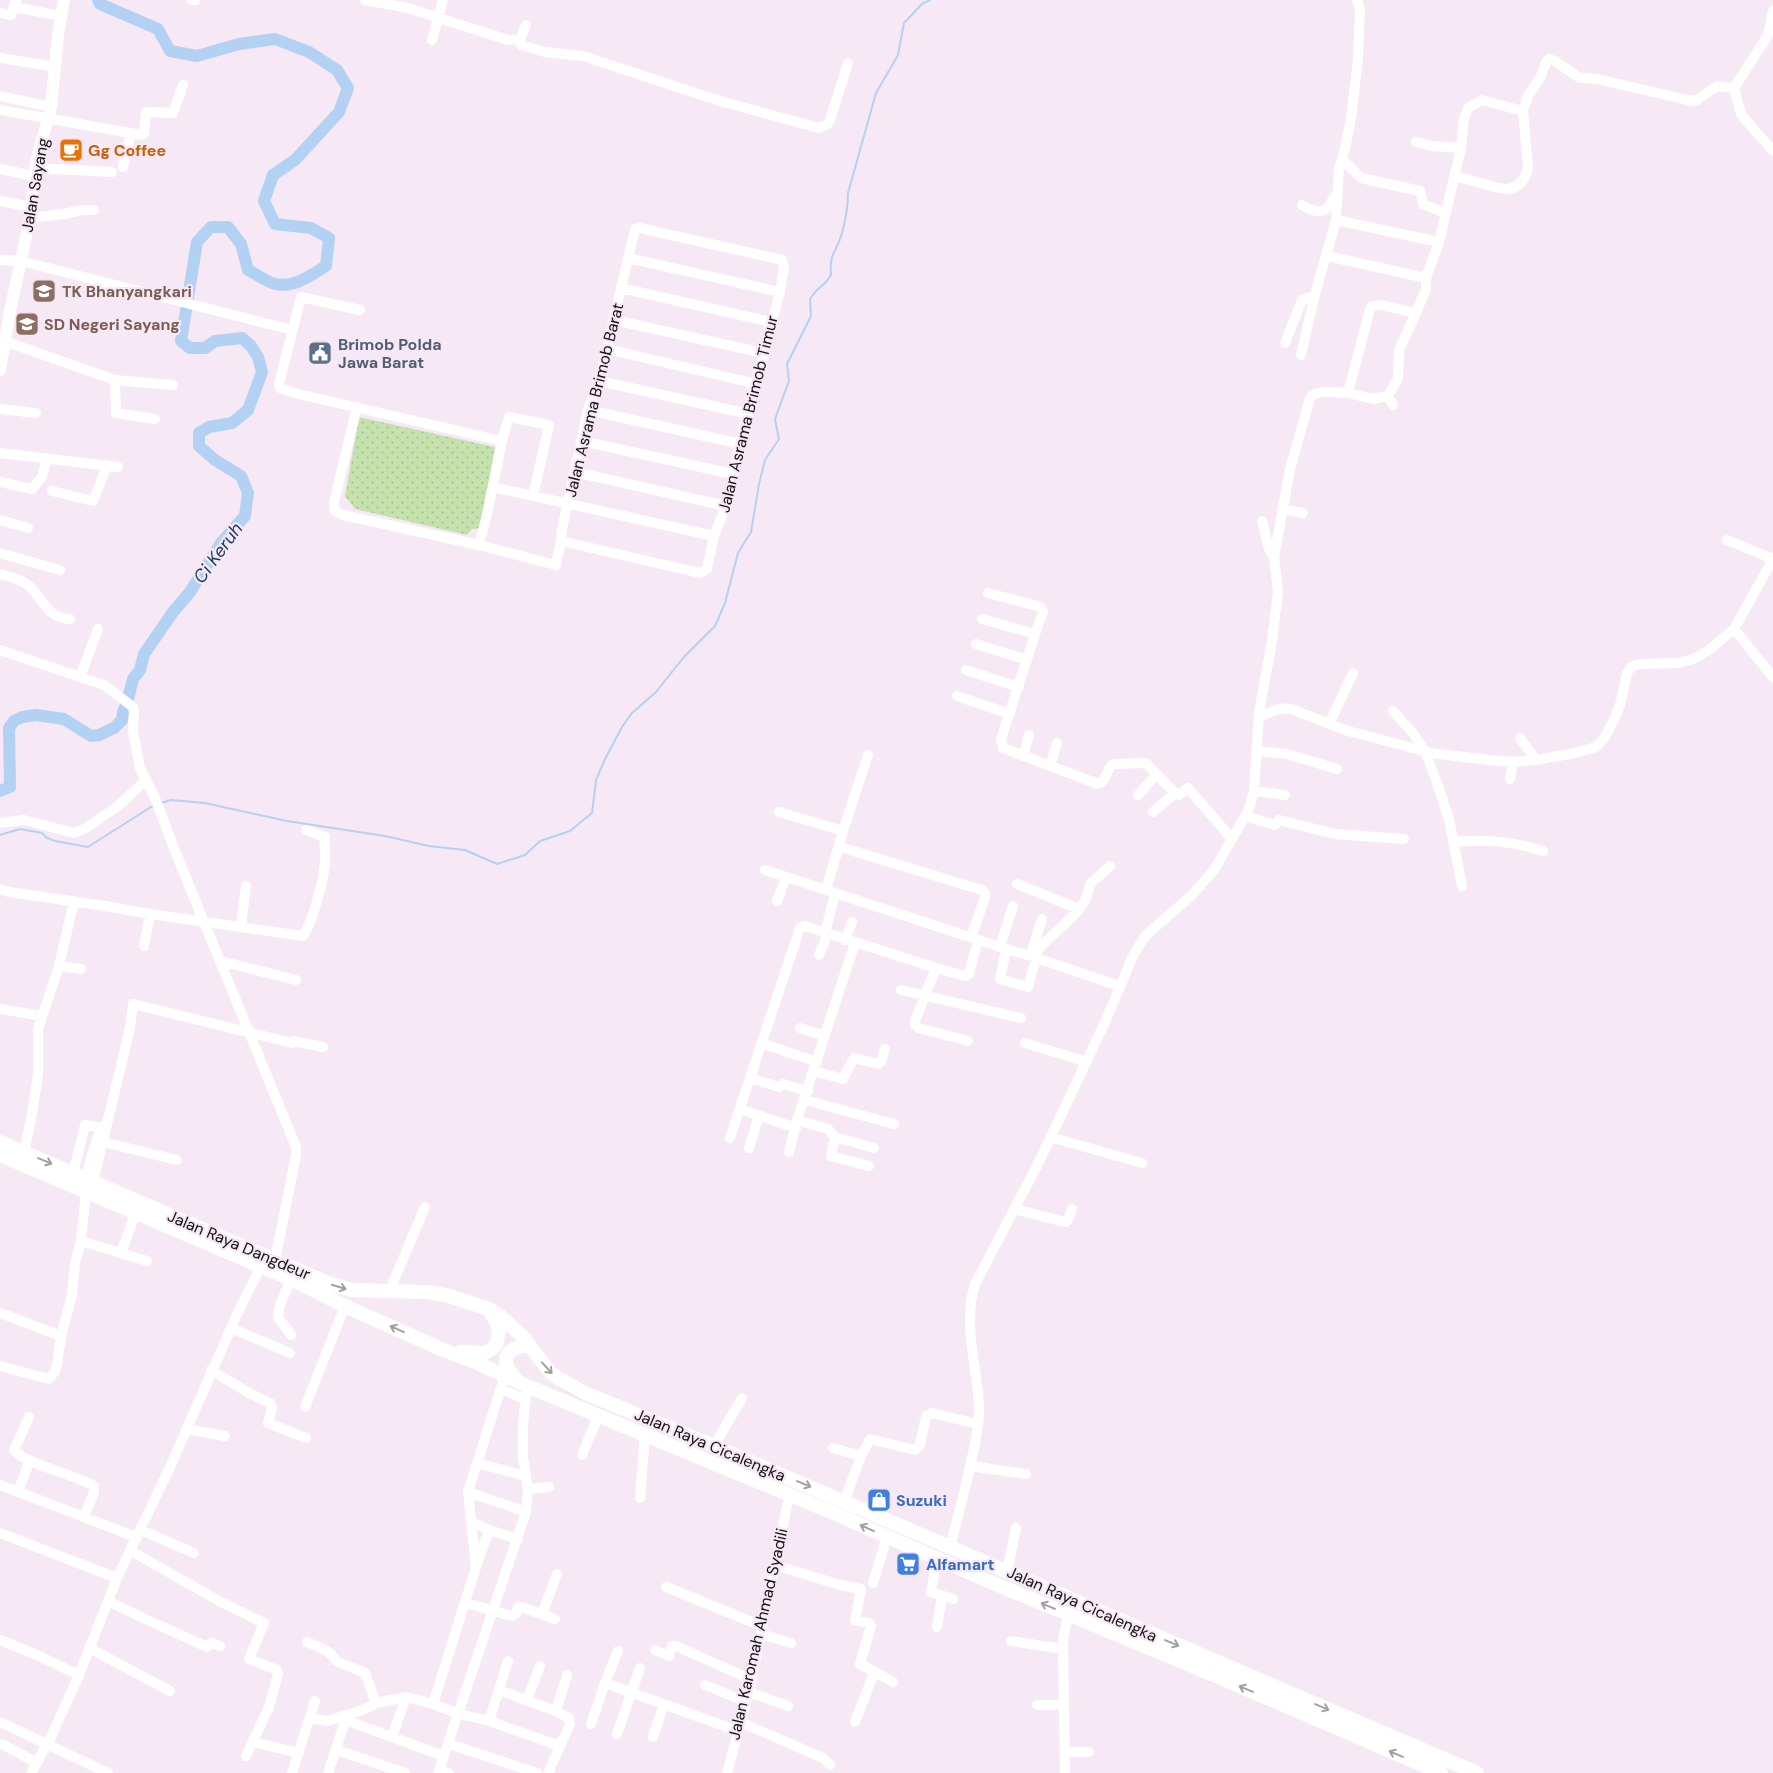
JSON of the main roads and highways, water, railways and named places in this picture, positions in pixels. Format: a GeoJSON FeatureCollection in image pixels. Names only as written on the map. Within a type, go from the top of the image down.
{"type":"FeatureCollection","features":[{"type":"Feature","properties":{"kind":"highway","name":"Jalan Raya Dangdeur"},"geometry":{"type":"LineString","coordinates":[[0,1142],[84,1182],[136,1212],[261,1266],[441,1350]]}},
{"type":"Feature","properties":{"kind":"highway","name":"Jalan Raya Dangdeur"},"geometry":{"type":"LineString","coordinates":[[0,1155],[84,1182],[328,1283],[351,1290],[425,1292],[446,1295],[489,1309]]}},
{"type":"Feature","properties":{"kind":"highway","name":"Jalan Raya Cicalengka"},"geometry":{"type":"LineString","coordinates":[[489,1309],[508,1322],[550,1372],[573,1387],[1477,1773]]}},
{"type":"Feature","properties":{"kind":"highway"},"geometry":{"type":"LineString","coordinates":[[441,1350],[475,1353],[485,1352],[494,1347],[498,1338],[499,1327],[489,1309]]}},
{"type":"Feature","properties":{"kind":"highway"},"geometry":{"type":"LineString","coordinates":[[524,1389],[507,1366],[506,1361],[507,1356],[514,1349],[522,1345],[530,1346]]}},
{"type":"Feature","properties":{"kind":"highway","name":"Jalan Raya Cicalengka"},"geometry":{"type":"LineString","coordinates":[[441,1350],[505,1375],[524,1389],[645,1434],[1440,1773]]}},
{"type":"Feature","properties":{"kind":"highway"},"geometry":{"type":"LineString","coordinates":[[986,1580],[992,1565]]}},
{"type":"Feature","properties":{"kind":"main road","name":"Jalan Sayang"},"geometry":{"type":"LineString","coordinates":[[0,370],[5,310],[30,213],[35,172],[50,112],[64,0]]}},
{"type":"Feature","properties":{"kind":"waterway","name":"Ci Keruh"},"geometry":{"type":"LineString","coordinates":[[0,791],[10,787],[9,728],[14,721],[22,717],[36,715],[64,719],[91,736],[99,735],[114,728],[122,720],[133,679],[140,670],[144,654],[173,612],[190,592],[221,543],[245,516],[248,493],[241,476],[215,460],[199,446],[199,433],[209,427],[232,423],[248,410],[262,372],[258,357],[251,346],[242,338],[215,341],[205,348],[190,348],[181,341],[197,242],[211,227],[228,227],[241,244],[248,270],[269,282],[279,285],[300,281],[326,266],[329,238],[311,228],[275,224],[264,201],[273,175],[295,160],[339,112],[348,88],[337,70],[309,52],[275,39],[239,44],[197,56],[170,51],[158,29],[100,4],[98,0]]}},
{"type":"Feature","properties":{"kind":"waterway"},"geometry":{"type":"LineString","coordinates":[[161,803],[171,800],[205,803],[287,821],[385,836],[429,846],[465,850],[497,864],[525,855],[540,841],[570,831],[592,813],[596,780],[622,727],[631,714],[656,692],[683,658],[715,626],[725,603],[738,553],[751,532],[765,460],[779,439],[775,419],[789,381],[787,364],[811,316],[810,299],[831,275],[831,261],[846,218],[848,193],[876,93],[898,55],[904,23],[922,4],[930,0]]}},
{"type":"Feature","properties":{"kind":"waterway"},"geometry":{"type":"LineString","coordinates":[[0,835],[20,829],[42,833],[47,838],[55,841],[88,847],[154,805]]}},
{"type":"Feature","properties":{"kind":"place","name":"Gg Coffee"},"geometry":{"type":"Point","coordinates":[71,150]}},
{"type":"Feature","properties":{"kind":"place","name":"TK Bhanyangkari"},"geometry":{"type":"Point","coordinates":[44,291]}},
{"type":"Feature","properties":{"kind":"place","name":"SD Negeri Sayang"},"geometry":{"type":"Point","coordinates":[27,324]}},
{"type":"Feature","properties":{"kind":"place","name":"Brimob Polda Jawa Barat"},"geometry":{"type":"Point","coordinates":[320,353]}},
{"type":"Feature","properties":{"kind":"place","name":"Suzuki"},"geometry":{"type":"Point","coordinates":[879,1500]}},
{"type":"Feature","properties":{"kind":"place","name":"Alfamart"},"geometry":{"type":"Point","coordinates":[908,1564]}}]}
